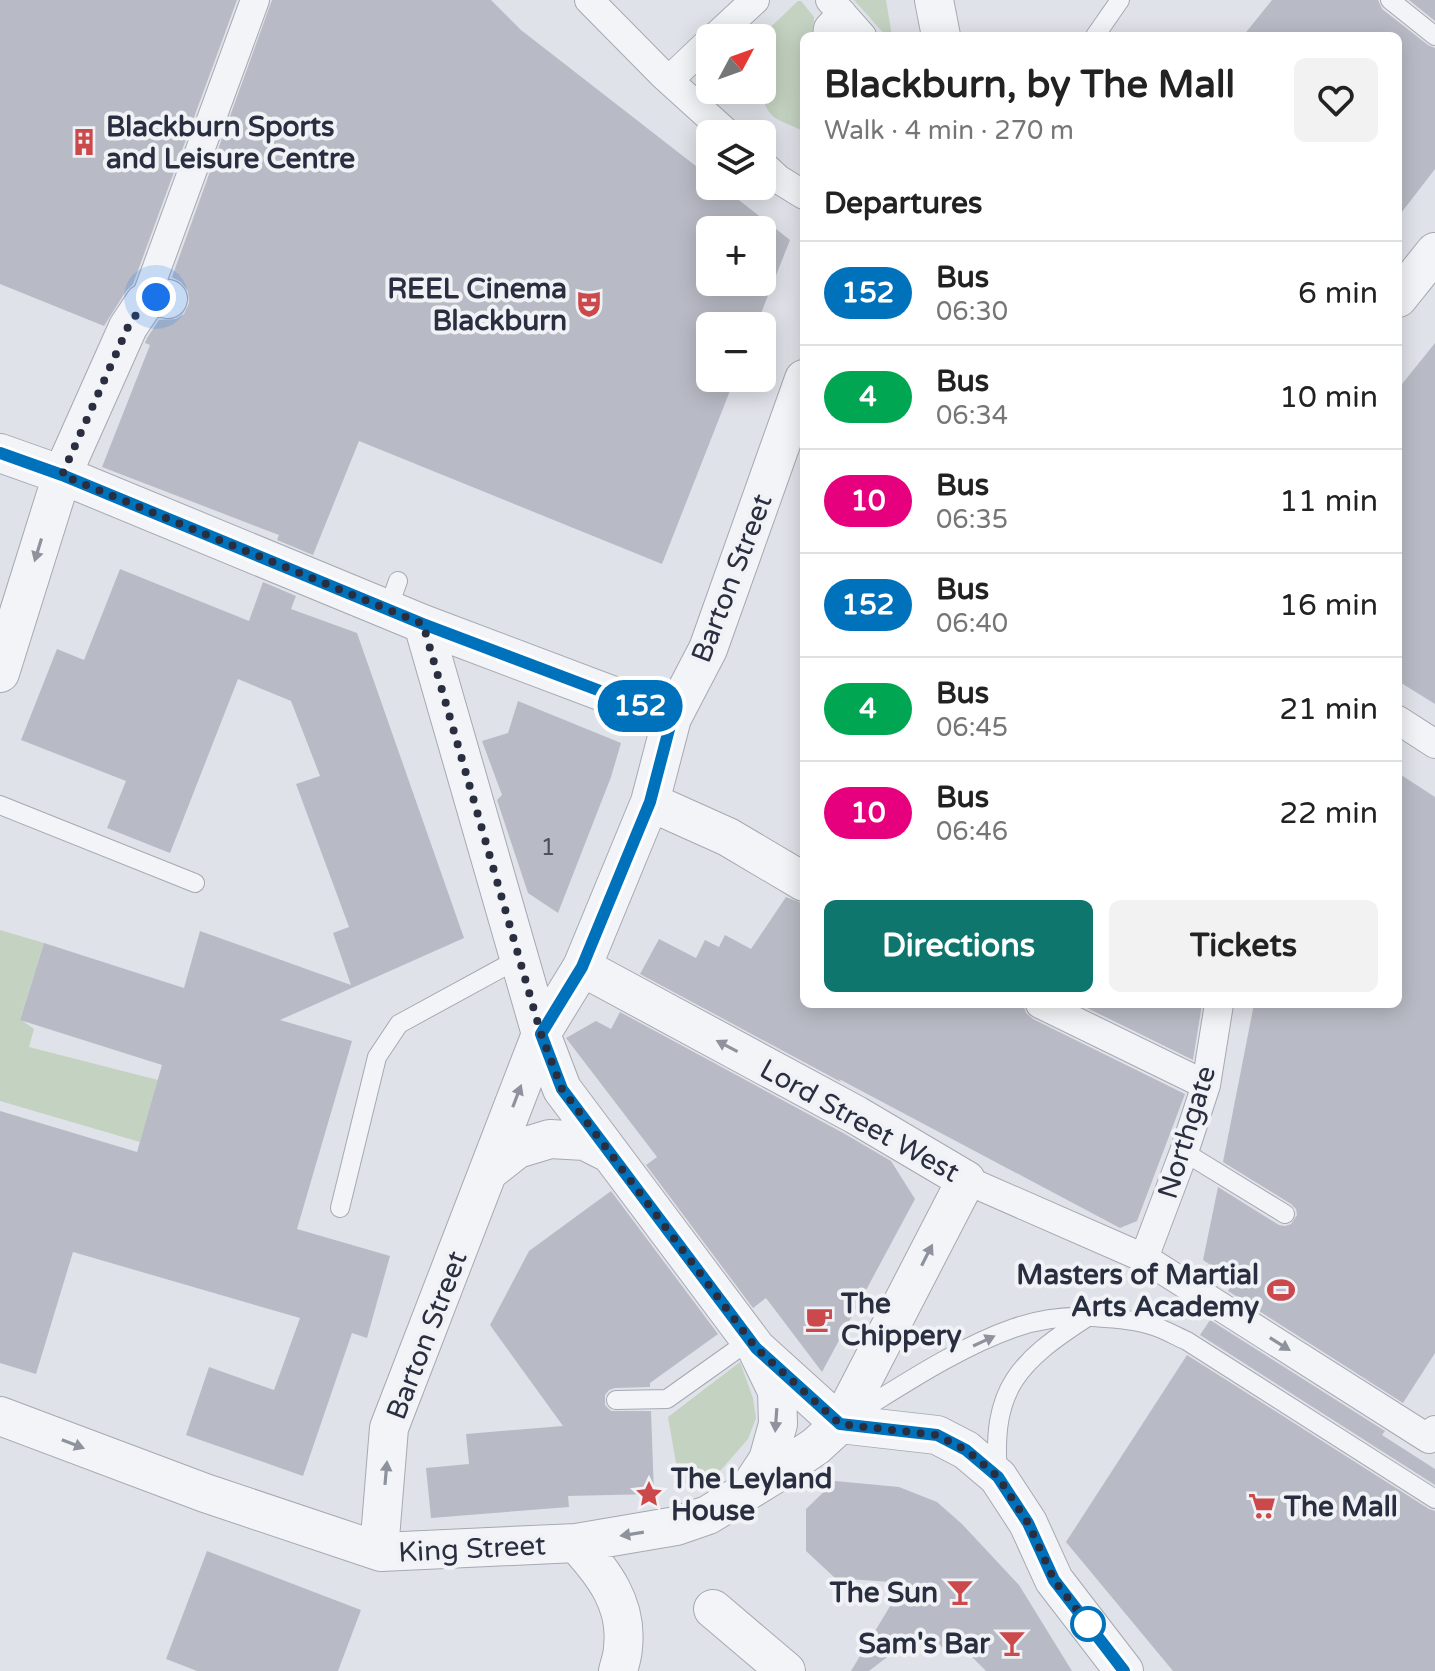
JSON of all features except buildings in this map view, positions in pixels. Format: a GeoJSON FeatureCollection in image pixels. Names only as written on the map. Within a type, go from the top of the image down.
{"type":"FeatureCollection","features":[{"type":"Feature","properties":{"kind":"street"},"geometry":{"type":"LineString","coordinates":[[0,673],[62,475],[128,327],[156,301],[255,0]]}},
{"type":"Feature","properties":{"kind":"street"},"geometry":{"type":"LineString","coordinates":[[589,0],[713,120]]}},
{"type":"Feature","properties":{"kind":"street"},"geometry":{"type":"LineString","coordinates":[[729,24],[755,0]]}},
{"type":"Feature","properties":{"kind":"street"},"geometry":{"type":"LineString","coordinates":[[934,0],[940,32]]}},
{"type":"Feature","properties":{"kind":"street"},"geometry":{"type":"LineString","coordinates":[[833,16],[856,32]]}},
{"type":"Feature","properties":{"kind":"street"},"geometry":{"type":"LineString","coordinates":[[669,80],[696,55]]}},
{"type":"Feature","properties":{"kind":"street"},"geometry":{"type":"LineString","coordinates":[[776,177],[800,193]]}},
{"type":"Feature","properties":{"kind":"street"},"geometry":{"type":"LineString","coordinates":[[1402,293],[1435,252]]}},
{"type":"Feature","properties":{"kind":"street","name":"Barton Street"},"geometry":{"type":"LineString","coordinates":[[379,1550],[389,1428],[541,1034],[582,967],[650,802],[672,718],[708,649],[800,390]]}},
{"type":"Feature","properties":{"kind":"street"},"geometry":{"type":"LineString","coordinates":[[0,453],[393,595],[423,624],[672,718]]}},
{"type":"Feature","properties":{"kind":"street"},"geometry":{"type":"LineString","coordinates":[[423,624],[541,1034],[562,1089],[753,1344],[777,1391],[778,1424],[768,1460],[749,1490]]}},
{"type":"Feature","properties":{"kind":"street"},"geometry":{"type":"LineString","coordinates":[[1402,723],[1435,744]]}},
{"type":"Feature","properties":{"kind":"street"},"geometry":{"type":"LineString","coordinates":[[650,802],[728,837],[800,880]]}},
{"type":"Feature","properties":{"kind":"street","name":"Lord Street West"},"geometry":{"type":"LineString","coordinates":[[582,967],[856,1115],[966,1180],[1144,1258],[1432,1434]]}},
{"type":"Feature","properties":{"kind":"street"},"geometry":{"type":"LineString","coordinates":[[1048,1008],[1206,1085]]}},
{"type":"Feature","properties":{"kind":"street","name":"Northgate"},"geometry":{"type":"LineString","coordinates":[[1144,1258],[1206,1085],[1218,1008]]}},
{"type":"Feature","properties":{"kind":"street"},"geometry":{"type":"LineString","coordinates":[[488,1172],[517,1149],[550,1139],[585,1141],[609,1153]]}},
{"type":"Feature","properties":{"kind":"street"},"geometry":{"type":"LineString","coordinates":[[840,1424],[966,1180]]}},
{"type":"Feature","properties":{"kind":"street"},"geometry":{"type":"LineString","coordinates":[[753,1344],[840,1424],[937,1435],[966,1450],[998,1477],[1028,1523],[1054,1580],[1124,1671]]}},
{"type":"Feature","properties":{"kind":"street","name":"King Street"},"geometry":{"type":"LineString","coordinates":[[0,1416],[205,1493],[381,1552],[576,1543],[676,1526],[708,1515],[749,1490],[816,1446],[840,1424]]}},
{"type":"Feature","properties":{"kind":"street"},"geometry":{"type":"LineString","coordinates":[[576,1543],[600,1569],[623,1617],[624,1646],[618,1671]]}},
{"type":"Feature","properties":{"kind":"street"},"geometry":{"type":"LineString","coordinates":[[713,1609],[772,1667]]}},
{"type":"Feature","properties":{"kind":"lane"},"geometry":{"type":"LineString","coordinates":[[1098,32],[1120,0]]}},
{"type":"Feature","properties":{"kind":"lane"},"geometry":{"type":"LineString","coordinates":[[1390,0],[1435,36]]}},
{"type":"Feature","properties":{"kind":"lane"},"geometry":{"type":"LineString","coordinates":[[0,805],[195,883]]}},
{"type":"Feature","properties":{"kind":"lane"},"geometry":{"type":"LineString","coordinates":[[340,1208],[377,1057],[399,1024],[520,958]]}},
{"type":"Feature","properties":{"kind":"lane"},"geometry":{"type":"LineString","coordinates":[[1184,1152],[1285,1214]]}},
{"type":"Feature","properties":{"kind":"lane"},"geometry":{"type":"LineString","coordinates":[[840,1424],[915,1377],[1015,1327],[1089,1316],[1120,1319],[1157,1327],[1187,1341],[1435,1499]]}},
{"type":"Feature","properties":{"kind":"lane"},"geometry":{"type":"LineString","coordinates":[[998,1477],[997,1427],[1002,1405],[1014,1378],[1035,1355],[1089,1316]]}},
{"type":"Feature","properties":{"kind":"lane"},"geometry":{"type":"LineString","coordinates":[[616,1400],[667,1399],[753,1344]]}},
{"type":"Feature","properties":{"kind":"green space"},"geometry":{"type":"Polygon","coordinates":[[[854,0],[886,0],[891,32],[882,32],[854,0]]]}},
{"type":"Feature","properties":{"kind":"green space"},"geometry":{"type":"Polygon","coordinates":[[[801,1],[814,17],[812,32],[800,32],[800,130],[778,120],[764,104],[776,104],[774,24],[801,1]]]}},
{"type":"Feature","properties":{"kind":"green space"},"geometry":{"type":"Polygon","coordinates":[[[0,930],[44,943],[20,1019],[34,1029],[29,1047],[158,1080],[140,1142],[0,1101],[0,930]]]}},
{"type":"Feature","properties":{"kind":"green space"},"geometry":{"type":"Polygon","coordinates":[[[740,1362],[753,1398],[756,1418],[748,1439],[720,1471],[680,1486],[668,1417],[740,1362]]]}},
{"type":"Feature","properties":{"kind":"bus line","name":"152"},"geometry":{"type":"LineString","coordinates":[[0,453],[62,475],[423,624],[672,718],[650,802],[582,967],[541,1034],[562,1089],[756,1348],[840,1424],[937,1435],[966,1450],[998,1477],[1028,1523],[1054,1580],[1124,1671]]}},
{"type":"Feature","properties":{"kind":"place","name":"Blackburn Sports and Leisure Centre"},"geometry":{"type":"Point","coordinates":[84,142]}},
{"type":"Feature","properties":{"kind":"place","name":"REEL Cinema Blackburn"},"geometry":{"type":"Point","coordinates":[589,304]}},
{"type":"Feature","properties":{"kind":"place","name":"Masters of Martial Arts Academy"},"geometry":{"type":"Point","coordinates":[1281,1290]}},
{"type":"Feature","properties":{"kind":"place","name":"The Chippery"},"geometry":{"type":"Point","coordinates":[819,1319]}},
{"type":"Feature","properties":{"kind":"place","name":"The Leyland House"},"geometry":{"type":"Point","coordinates":[649,1494]}},
{"type":"Feature","properties":{"kind":"place","name":"The Mall"},"geometry":{"type":"Point","coordinates":[1262,1506]}},
{"type":"Feature","properties":{"kind":"place","name":"The Sun"},"geometry":{"type":"Point","coordinates":[960,1592]}},
{"type":"Feature","properties":{"kind":"place","name":"Sam's Bar"},"geometry":{"type":"Point","coordinates":[1012,1643]}},
{"type":"Feature","properties":{"kind":"route"},"geometry":{"type":"LineString","coordinates":[[156,297],[144,303],[128,327],[62,475],[423,624],[541,1034],[562,1089],[756,1348],[840,1424],[937,1435],[966,1450],[982,1463],[998,1477],[1028,1523],[1054,1580],[1088,1624]]}}]}
